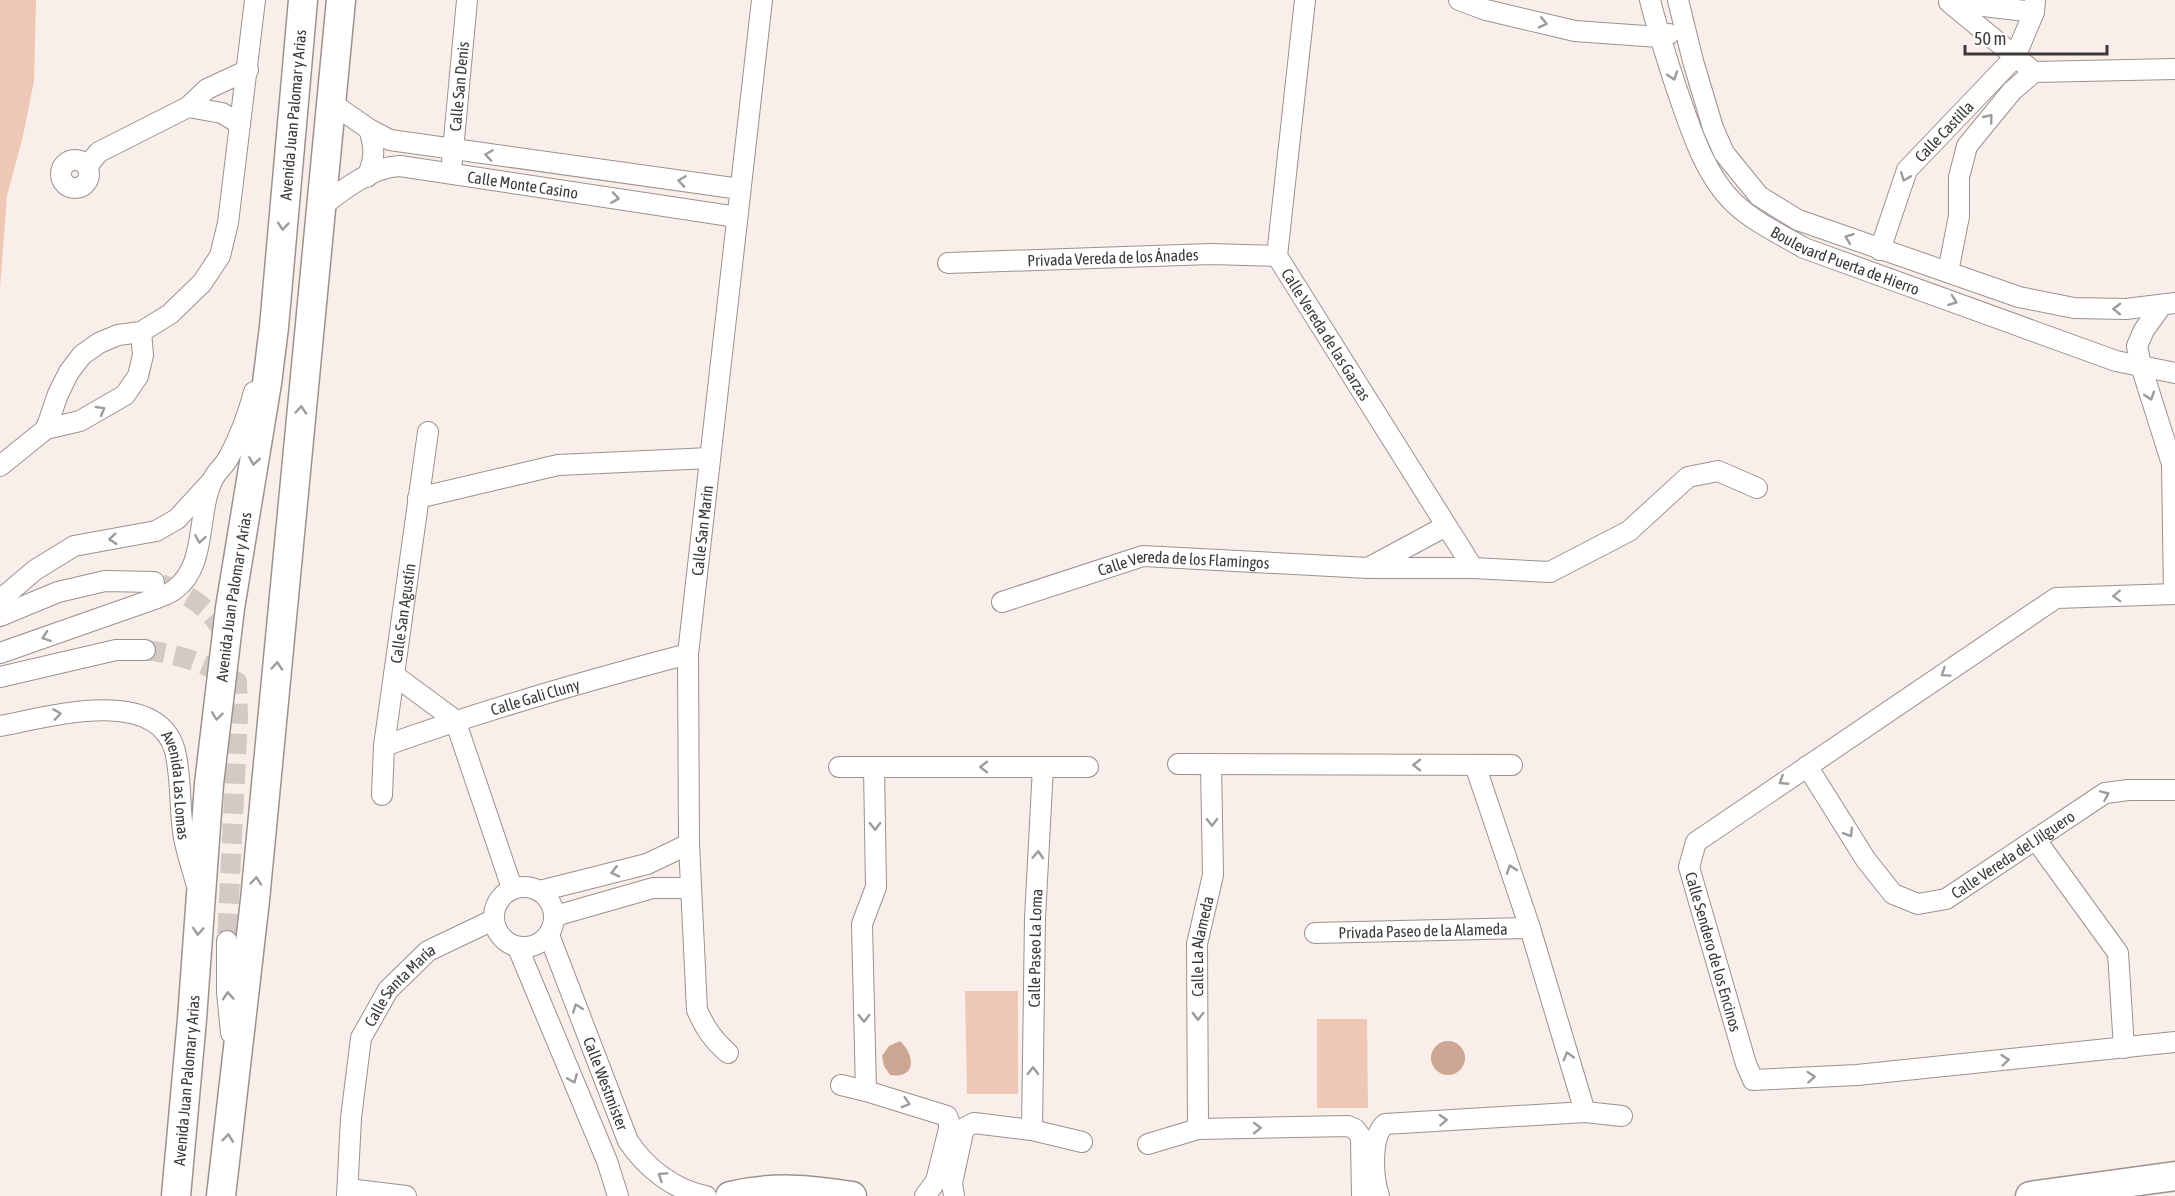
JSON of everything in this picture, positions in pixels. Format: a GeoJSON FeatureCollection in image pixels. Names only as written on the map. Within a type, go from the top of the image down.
{"type":"FeatureCollection","features":[{"type":"Feature","properties":{"kind":"main road","name":"Avenida Juan Palomar y Arias"},"geometry":{"type":"LineString","coordinates":[[176,1196],[209,784],[230,608],[274,327],[303,0]]}},
{"type":"Feature","properties":{"kind":"main road"},"geometry":{"type":"LineString","coordinates":[[221,1196],[255,900],[341,0]]}},
{"type":"Feature","properties":{"kind":"main road"},"geometry":{"type":"LineString","coordinates":[[2030,1196],[2175,1176]]}},
{"type":"Feature","properties":{"kind":"main road"},"geometry":{"type":"LineString","coordinates":[[730,1196],[779,1188],[852,1196]]}},
{"type":"Feature","properties":{"kind":"street"},"geometry":{"type":"LineString","coordinates":[[46,429],[57,394],[82,355],[99,343],[118,335],[141,332],[170,314],[202,284],[220,256],[228,223],[255,0]]}},
{"type":"Feature","properties":{"kind":"street","name":"Calle San Denis"},"geometry":{"type":"LineString","coordinates":[[451,172],[467,0]]}},
{"type":"Feature","properties":{"kind":"street","name":"Calle San Marin"},"geometry":{"type":"LineString","coordinates":[[728,1053],[709,1034],[697,1010],[689,844],[688,654],[762,0]]}},
{"type":"Feature","properties":{"kind":"street","name":"Calle Vereda de las Garzas"},"geometry":{"type":"LineString","coordinates":[[1305,0],[1277,256],[1473,568]]}},
{"type":"Feature","properties":{"kind":"street"},"geometry":{"type":"LineString","coordinates":[[1459,0],[1486,5],[1575,31],[1659,37],[1686,30]]}},
{"type":"Feature","properties":{"kind":"street","name":"Boulevard Puerta de Hierro"},"geometry":{"type":"LineString","coordinates":[[1650,0],[1659,37],[1699,151],[1719,184],[1734,203],[1765,226],[1804,248],[2116,361],[2175,373]]}},
{"type":"Feature","properties":{"kind":"street","name":"Boulevard Puerta de Hierro"},"geometry":{"type":"LineString","coordinates":[[1678,0],[1713,128],[1724,153],[1759,196],[1798,220],[2019,297],[2074,308],[2126,309],[2169,304]]}},
{"type":"Feature","properties":{"kind":"street"},"geometry":{"type":"LineString","coordinates":[[1944,1],[2035,6],[2015,57]]}},
{"type":"Feature","properties":{"kind":"street"},"geometry":{"type":"LineString","coordinates":[[1944,1],[2034,72],[2175,69]]}},
{"type":"Feature","properties":{"kind":"street","name":"Calle Castilla"},"geometry":{"type":"LineString","coordinates":[[1880,249],[1906,170],[2015,57]]}},
{"type":"Feature","properties":{"kind":"street"},"geometry":{"type":"LineString","coordinates":[[87,166],[99,152],[188,106],[207,89],[248,70]]}},
{"type":"Feature","properties":{"kind":"street","name":"Calle Castilla"},"geometry":{"type":"LineString","coordinates":[[1948,272],[1959,216],[1959,177],[1967,146],[2012,90],[2034,72]]}},
{"type":"Feature","properties":{"kind":"street","name":"Calle Monte Casino"},"geometry":{"type":"LineString","coordinates":[[330,102],[390,141],[740,189]]}},
{"type":"Feature","properties":{"kind":"street"},"geometry":{"type":"LineString","coordinates":[[188,106],[222,113],[240,123]]}},
{"type":"Feature","properties":{"kind":"street"},"geometry":{"type":"LineString","coordinates":[[1945,128],[1967,146]]}},
{"type":"Feature","properties":{"kind":"street"},"geometry":{"type":"LineString","coordinates":[[367,177],[374,158],[374,147],[369,129]]}},
{"type":"Feature","properties":{"kind":"street","name":"Calle Monte Casino"},"geometry":{"type":"LineString","coordinates":[[320,208],[367,177],[391,166],[451,172],[737,218]]}},
{"type":"Feature","properties":{"kind":"street","name":"Privada Vereda de los Ánades"},"geometry":{"type":"LineString","coordinates":[[948,263],[1211,254],[1277,256]]}},
{"type":"Feature","properties":{"kind":"street"},"geometry":{"type":"LineString","coordinates":[[2169,304],[2144,330],[2136,346],[2172,464],[2175,594]]}},
{"type":"Feature","properties":{"kind":"street"},"geometry":{"type":"LineString","coordinates":[[0,600],[35,570],[74,546],[156,531],[177,519],[213,480],[228,459],[246,420],[274,327]]}},
{"type":"Feature","properties":{"kind":"street"},"geometry":{"type":"LineString","coordinates":[[0,466],[46,429],[80,421],[125,395],[138,376],[143,355],[141,332]]}},
{"type":"Feature","properties":{"kind":"street","name":"Calle San Agustín"},"geometry":{"type":"LineString","coordinates":[[382,795],[384,746],[428,432]]}},
{"type":"Feature","properties":{"kind":"street"},"geometry":{"type":"LineString","coordinates":[[418,498],[558,465],[710,458]]}},
{"type":"Feature","properties":{"kind":"street"},"geometry":{"type":"LineString","coordinates":[[1473,568],[1550,572],[1629,531],[1688,477],[1718,471],[1757,488]]}},
{"type":"Feature","properties":{"kind":"street"},"geometry":{"type":"LineString","coordinates":[[0,653],[174,590],[186,578],[198,549],[213,480]]}},
{"type":"Feature","properties":{"kind":"street"},"geometry":{"type":"LineString","coordinates":[[1368,568],[1446,526]]}},
{"type":"Feature","properties":{"kind":"street","name":"Calle Vereda de los Flamingos"},"geometry":{"type":"LineString","coordinates":[[1002,602],[1143,556],[1368,568],[1473,568]]}},
{"type":"Feature","properties":{"kind":"street"},"geometry":{"type":"LineString","coordinates":[[0,616],[58,592],[105,581],[154,582]]}},
{"type":"Feature","properties":{"kind":"street","name":"Calle Sendero de los Encinos"},"geometry":{"type":"LineString","coordinates":[[2175,594],[2056,598],[1696,842],[1689,867],[1746,1064],[1753,1080],[1857,1075],[2175,1042]]}},
{"type":"Feature","properties":{"kind":"street"},"geometry":{"type":"LineString","coordinates":[[0,677],[116,650],[145,650]]}},
{"type":"Feature","properties":{"kind":"street","name":"Calle Gali Cluny"},"geometry":{"type":"LineString","coordinates":[[384,746],[455,720],[556,689],[688,654]]}},
{"type":"Feature","properties":{"kind":"street"},"geometry":{"type":"LineString","coordinates":[[394,675],[455,720],[512,888]]}},
{"type":"Feature","properties":{"kind":"street","name":"Avenida Las Lomas"},"geometry":{"type":"LineString","coordinates":[[0,726],[52,714],[87,710],[125,713],[150,719],[166,734],[174,750],[184,837],[201,901]]}},
{"type":"Feature","properties":{"kind":"street"},"geometry":{"type":"LineString","coordinates":[[1178,764],[1512,765]]}},
{"type":"Feature","properties":{"kind":"street","name":"Calle La Alameda"},"geometry":{"type":"LineString","coordinates":[[1198,1129],[1197,944],[1213,874],[1210,764]]}},
{"type":"Feature","properties":{"kind":"street"},"geometry":{"type":"LineString","coordinates":[[1475,765],[1530,928],[1585,1112]]}},
{"type":"Feature","properties":{"kind":"street","name":"Calle Vereda del Jilguero"},"geometry":{"type":"LineString","coordinates":[[1807,766],[1866,860],[1893,894],[1918,904],[1946,899],[2105,793],[2128,790],[2175,790]]}},
{"type":"Feature","properties":{"kind":"street"},"geometry":{"type":"LineString","coordinates":[[839,767],[1088,767]]}},
{"type":"Feature","properties":{"kind":"street"},"geometry":{"type":"LineString","coordinates":[[866,1091],[862,924],[876,887],[874,767]]}},
{"type":"Feature","properties":{"kind":"street","name":"Calle Paseo La Loma"},"geometry":{"type":"LineString","coordinates":[[1032,1130],[1035,918],[1043,767]]}},
{"type":"Feature","properties":{"kind":"street"},"geometry":{"type":"LineString","coordinates":[[2036,840],[2118,953],[2124,1048]]}},
{"type":"Feature","properties":{"kind":"street"},"geometry":{"type":"LineString","coordinates":[[540,891],[647,864],[689,844]]}},
{"type":"Feature","properties":{"kind":"street"},"geometry":{"type":"LineString","coordinates":[[647,864],[653,888]]}},
{"type":"Feature","properties":{"kind":"street"},"geometry":{"type":"LineString","coordinates":[[552,925],[549,897],[532,887],[512,888],[497,901],[493,920],[501,938],[518,948],[536,946],[552,925],[653,888],[691,888]]}},
{"type":"Feature","properties":{"kind":"street","name":"Calle Santa María"},"geometry":{"type":"LineString","coordinates":[[347,1192],[351,1118],[361,1038],[388,990],[428,951],[493,920]]}},
{"type":"Feature","properties":{"kind":"street","name":"Calle Westmister"},"geometry":{"type":"LineString","coordinates":[[552,925],[628,1141],[640,1157],[668,1180],[684,1189],[706,1196]]}},
{"type":"Feature","properties":{"kind":"street","name":"Privada Paseo de la Alameda"},"geometry":{"type":"LineString","coordinates":[[1315,933],[1530,928]]}},
{"type":"Feature","properties":{"kind":"street"},"geometry":{"type":"LineString","coordinates":[[227,941],[227,992],[236,1075]]}},
{"type":"Feature","properties":{"kind":"street","name":"Calle Westmister"},"geometry":{"type":"LineString","coordinates":[[518,948],[610,1171],[618,1196]]}},
{"type":"Feature","properties":{"kind":"street"},"geometry":{"type":"LineString","coordinates":[[841,1085],[947,1116],[950,1129],[936,1182],[926,1196]]}},
{"type":"Feature","properties":{"kind":"street"},"geometry":{"type":"LineString","coordinates":[[1379,1196],[1376,1186],[1375,1143],[1379,1129],[1385,1124],[1585,1112],[1622,1116]]}},
{"type":"Feature","properties":{"kind":"street"},"geometry":{"type":"LineString","coordinates":[[954,1196],[952,1183],[963,1132],[966,1127],[974,1123],[1032,1130],[1082,1142]]}},
{"type":"Feature","properties":{"kind":"street"},"geometry":{"type":"LineString","coordinates":[[1148,1144],[1198,1129],[1348,1126],[1361,1137],[1362,1196]]}},
{"type":"Feature","properties":{"kind":"street"},"geometry":{"type":"LineString","coordinates":[[610,1171],[640,1157]]}},
{"type":"Feature","properties":{"kind":"street"},"geometry":{"type":"LineString","coordinates":[[347,1192],[406,1196]]}},
{"type":"Feature","properties":{"kind":"shaded area"},"geometry":{"type":"Polygon","coordinates":[[[0,0],[36,0],[34,81],[23,136],[7,196],[0,289],[0,0]]]}},
{"type":"Feature","properties":{"kind":"shaded area"},"geometry":{"type":"Polygon","coordinates":[[[965,991],[1018,991],[1018,1094],[967,1094],[965,991]]]}},
{"type":"Feature","properties":{"kind":"shaded area"},"geometry":{"type":"Polygon","coordinates":[[[1317,1019],[1367,1019],[1368,1108],[1317,1108],[1317,1019]]]}},
{"type":"Feature","properties":{"kind":"shaded area"},"geometry":{"type":"Polygon","coordinates":[[[900,1041],[909,1053],[911,1065],[905,1073],[890,1075],[884,1066],[882,1056],[889,1046],[900,1041]]]}},
{"type":"Feature","properties":{"kind":"shaded area"},"geometry":{"type":"Polygon","coordinates":[[[1448,1041],[1460,1046],[1465,1058],[1460,1070],[1448,1075],[1436,1070],[1431,1058],[1436,1046],[1448,1041]]]}},
{"type":"Feature","properties":{"kind":"tunnel"},"geometry":{"type":"LineString","coordinates":[[161,584],[182,593],[209,612],[222,630],[226,641]]}},
{"type":"Feature","properties":{"kind":"tunnel"},"geometry":{"type":"LineString","coordinates":[[145,650],[193,661],[237,682],[238,716],[227,941]]}}]}
